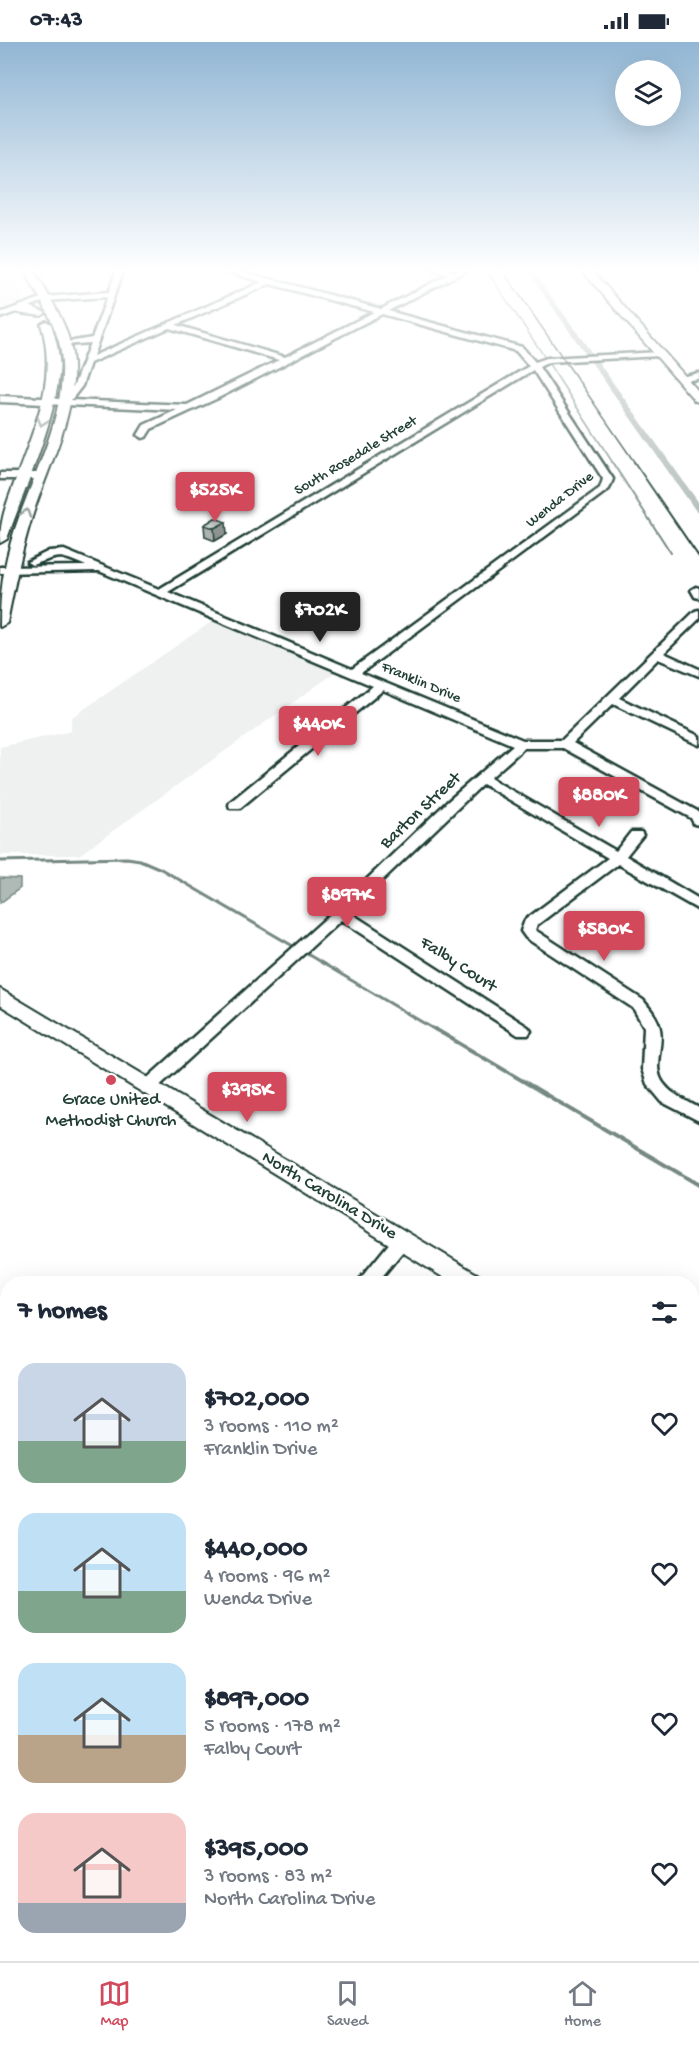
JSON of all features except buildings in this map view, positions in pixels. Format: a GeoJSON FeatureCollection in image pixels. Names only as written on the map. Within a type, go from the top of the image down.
{"type":"FeatureCollection","features":[{"type":"Feature","properties":{"kind":"main road"},"geometry":{"type":"LineString","coordinates":[[0,539],[36,440],[54,372],[53,358]]}},
{"type":"Feature","properties":{"kind":"main road"},"geometry":{"type":"LineString","coordinates":[[0,623],[5,570],[20,534],[65,401],[69,375],[67,358]]}},
{"type":"Feature","properties":{"kind":"main road"},"geometry":{"type":"LineString","coordinates":[[663,358],[699,399]]}},
{"type":"Feature","properties":{"kind":"main road","name":"North Carolina Drive"},"geometry":{"type":"LineString","coordinates":[[0,996],[461,1276]]}},
{"type":"Feature","properties":{"kind":"street"},"geometry":{"type":"LineString","coordinates":[[65,401],[78,386],[87,358]]}},
{"type":"Feature","properties":{"kind":"street"},"geometry":{"type":"LineString","coordinates":[[86,362],[96,358]]}},
{"type":"Feature","properties":{"kind":"street"},"geometry":{"type":"LineString","coordinates":[[278,358],[286,360]]}},
{"type":"Feature","properties":{"kind":"street"},"geometry":{"type":"LineString","coordinates":[[143,435],[146,428],[291,358]]}},
{"type":"Feature","properties":{"kind":"street","name":"Wenda Drive"},"geometry":{"type":"LineString","coordinates":[[354,673],[607,486],[607,475],[536,365],[528,358]]}},
{"type":"Feature","properties":{"kind":"street","name":"South Rosedale Street"},"geometry":{"type":"LineString","coordinates":[[161,592],[536,365],[547,360],[589,358]]}},
{"type":"Feature","properties":{"kind":"street"},"geometry":{"type":"LineString","coordinates":[[680,378],[699,376]]}},
{"type":"Feature","properties":{"kind":"street"},"geometry":{"type":"LineString","coordinates":[[0,399],[188,408]]}},
{"type":"Feature","properties":{"kind":"street"},"geometry":{"type":"LineString","coordinates":[[0,476],[39,476]]}},
{"type":"Feature","properties":{"kind":"street","name":"Franklin Drive"},"geometry":{"type":"LineString","coordinates":[[32,562],[48,554],[61,552],[521,744]]}},
{"type":"Feature","properties":{"kind":"street","name":"Franklin Drive"},"geometry":{"type":"LineString","coordinates":[[5,570],[108,570]]}},
{"type":"Feature","properties":{"kind":"street"},"geometry":{"type":"LineString","coordinates":[[565,744],[699,613]]}},
{"type":"Feature","properties":{"kind":"street"},"geometry":{"type":"LineString","coordinates":[[658,655],[699,674]]}},
{"type":"Feature","properties":{"kind":"street"},"geometry":{"type":"LineString","coordinates":[[235,805],[382,685]]}},
{"type":"Feature","properties":{"kind":"street"},"geometry":{"type":"LineString","coordinates":[[612,699],[699,741]]}},
{"type":"Feature","properties":{"kind":"street"},"geometry":{"type":"LineString","coordinates":[[521,744],[565,744],[698,817]]}},
{"type":"Feature","properties":{"kind":"street","name":"Barton Street"},"geometry":{"type":"LineString","coordinates":[[148,1086],[340,913],[404,849],[521,744]]}},
{"type":"Feature","properties":{"kind":"street"},"geometry":{"type":"LineString","coordinates":[[482,778],[699,905]]}},
{"type":"Feature","properties":{"kind":"street"},"geometry":{"type":"LineString","coordinates":[[636,835],[618,857],[530,923],[528,931],[646,1011],[654,1025],[650,1065],[654,1082],[668,1098],[699,1115]]}},
{"type":"Feature","properties":{"kind":"street","name":"Falby Court"},"geometry":{"type":"LineString","coordinates":[[340,913],[523,1031]]}},
{"type":"Feature","properties":{"kind":"street"},"geometry":{"type":"LineString","coordinates":[[372,1276],[402,1240]]}},
{"type":"Feature","properties":{"kind":"shaded area"},"geometry":{"type":"Polygon","coordinates":[[[214,620],[336,672],[79,855],[0,855],[0,747],[71,731],[71,718],[214,620]]]}},
{"type":"Feature","properties":{"kind":"shaded area"},"geometry":{"type":"Polygon","coordinates":[[[0,878],[20,879],[20,888],[0,903],[0,878]]]}},
{"type":"Feature","properties":{"kind":"waterway"},"geometry":{"type":"LineString","coordinates":[[592,358],[699,509]]}},
{"type":"Feature","properties":{"kind":"waterway"},"geometry":{"type":"LineString","coordinates":[[549,364],[613,463]]}},
{"type":"Feature","properties":{"kind":"waterway"},"geometry":{"type":"LineString","coordinates":[[612,462],[671,553]]}},
{"type":"Feature","properties":{"kind":"waterway"},"geometry":{"type":"LineString","coordinates":[[0,861],[127,858],[140,860],[161,869],[293,946]]}},
{"type":"Feature","properties":{"kind":"waterway"},"geometry":{"type":"LineString","coordinates":[[307,954],[437,1031]]}},
{"type":"Feature","properties":{"kind":"waterway"},"geometry":{"type":"LineString","coordinates":[[435,1029],[699,1185]]}},
{"type":"Feature","properties":{"kind":"railway"},"geometry":{"type":"LineString","coordinates":[[563,358],[635,463]]}},
{"type":"Feature","properties":{"kind":"railway"},"geometry":{"type":"LineString","coordinates":[[634,462],[699,557]]}},
{"type":"Feature","properties":{"kind":"place","name":"Grace United Methodist Church"},"geometry":{"type":"Point","coordinates":[111,1080]}}]}
